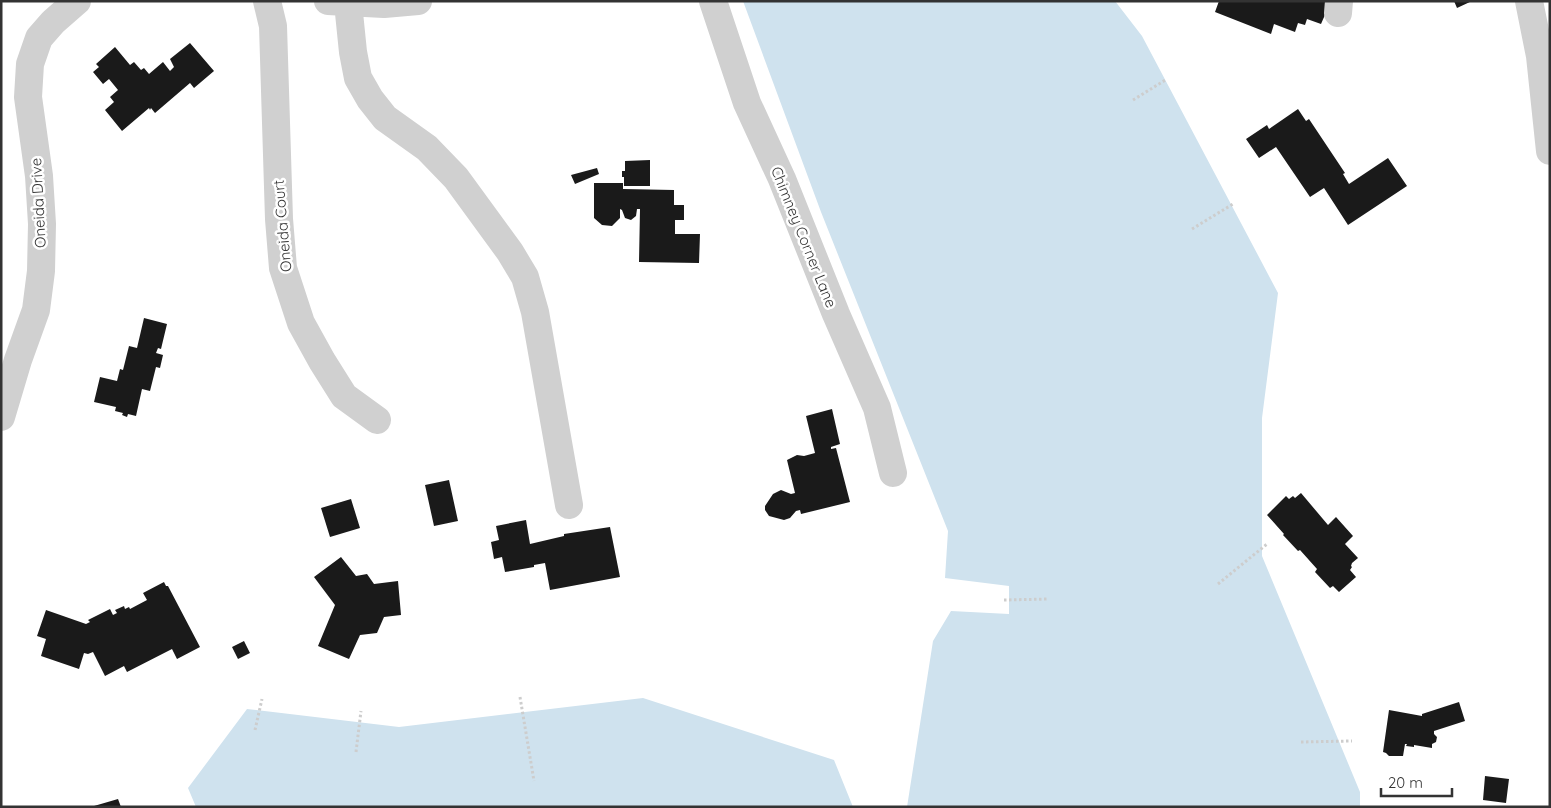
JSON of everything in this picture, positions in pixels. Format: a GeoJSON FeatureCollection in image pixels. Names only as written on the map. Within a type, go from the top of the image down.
{"type":"FeatureCollection","features":[{"type":"Feature","properties":{"kind":"street","name":"Oneida Drive"},"geometry":{"type":"LineString","coordinates":[[1,417],[18,360],[36,310],[41,271],[42,224],[39,176],[28,97],[30,64],[39,38],[53,22],[77,1]]}},
{"type":"Feature","properties":{"kind":"street","name":"Oneida Court"},"geometry":{"type":"LineString","coordinates":[[267,1],[273,26],[279,218],[283,268],[301,323],[322,361],[344,396],[377,420]]}},
{"type":"Feature","properties":{"kind":"street"},"geometry":{"type":"LineString","coordinates":[[418,1],[384,4],[338,2],[353,52],[358,78],[370,99],[385,118],[427,148],[456,178],[510,252],[524,277],[535,312],[569,506]]}},
{"type":"Feature","properties":{"kind":"street","name":"Chimney Corner Lane"},"geometry":{"type":"LineString","coordinates":[[713,1],[747,103],[782,179],[836,314],[877,408],[893,473]]}},
{"type":"Feature","properties":{"kind":"street"},"geometry":{"type":"LineString","coordinates":[[1529,1],[1540,56],[1550,151]]}},
{"type":"Feature","properties":{"kind":"path"},"geometry":{"type":"LineString","coordinates":[[1133,100],[1167,79]]}},
{"type":"Feature","properties":{"kind":"path"},"geometry":{"type":"LineString","coordinates":[[1192,229],[1233,204]]}},
{"type":"Feature","properties":{"kind":"path"},"geometry":{"type":"LineString","coordinates":[[1218,584],[1267,544]]}},
{"type":"Feature","properties":{"kind":"path"},"geometry":{"type":"LineString","coordinates":[[1004,600],[1049,599]]}},
{"type":"Feature","properties":{"kind":"path"},"geometry":{"type":"LineString","coordinates":[[520,697],[534,781]]}},
{"type":"Feature","properties":{"kind":"path"},"geometry":{"type":"LineString","coordinates":[[255,730],[262,699]]}},
{"type":"Feature","properties":{"kind":"path"},"geometry":{"type":"LineString","coordinates":[[356,752],[361,711]]}},
{"type":"Feature","properties":{"kind":"path"},"geometry":{"type":"LineString","coordinates":[[1301,742],[1352,741]]}},
{"type":"Feature","properties":{"kind":"water"},"geometry":{"type":"Polygon","coordinates":[[[743,1],[1115,1],[1142,36],[1278,293],[1262,418],[1262,556],[1360,792],[1360,807],[907,807],[933,641],[951,611],[1009,614],[1009,586],[945,578],[948,531],[821,212],[743,1]]]}},
{"type":"Feature","properties":{"kind":"water"},"geometry":{"type":"Polygon","coordinates":[[[643,698],[834,760],[853,807],[196,807],[188,788],[247,709],[399,727],[643,698]]]}},
{"type":"Feature","properties":{"kind":"building"},"geometry":{"type":"Polygon","coordinates":[[[1219,1],[1331,1],[1321,24],[1307,19],[1305,25],[1298,23],[1295,32],[1274,24],[1271,34],[1215,12],[1219,1]]]}},
{"type":"Feature","properties":{"kind":"building"},"geometry":{"type":"Polygon","coordinates":[[[1454,1],[1472,1],[1457,8],[1454,1]]]}},
{"type":"Feature","properties":{"kind":"building"},"geometry":{"type":"Polygon","coordinates":[[[190,43],[214,71],[194,88],[190,83],[155,113],[149,108],[122,131],[105,110],[114,102],[110,97],[118,90],[109,79],[103,84],[93,72],[99,67],[96,64],[115,47],[130,65],[134,62],[141,70],[144,68],[149,74],[163,62],[170,71],[174,67],[170,59],[190,43]]]}},
{"type":"Feature","properties":{"kind":"building"},"geometry":{"type":"Polygon","coordinates":[[[1298,109],[1306,121],[1309,119],[1345,173],[1343,174],[1349,184],[1388,158],[1407,186],[1348,225],[1324,188],[1310,197],[1276,147],[1259,158],[1246,139],[1267,125],[1269,129],[1298,109]]]}},
{"type":"Feature","properties":{"kind":"building"},"geometry":{"type":"Polygon","coordinates":[[[650,160],[650,186],[624,186],[622,171],[625,171],[625,161],[650,160]]]}},
{"type":"Feature","properties":{"kind":"building"},"geometry":{"type":"Polygon","coordinates":[[[597,168],[599,174],[575,184],[571,175],[597,168]]]}},
{"type":"Feature","properties":{"kind":"building"},"geometry":{"type":"Polygon","coordinates":[[[594,183],[623,183],[623,189],[674,190],[674,205],[684,205],[684,220],[675,220],[675,234],[700,234],[699,263],[639,262],[640,209],[637,209],[636,216],[631,220],[625,218],[620,209],[620,218],[612,226],[602,225],[594,218],[594,183]]]}},
{"type":"Feature","properties":{"kind":"building"},"geometry":{"type":"Polygon","coordinates":[[[144,318],[167,324],[161,349],[158,348],[156,353],[163,355],[160,368],[156,367],[150,391],[142,389],[136,416],[128,414],[127,417],[122,415],[123,413],[115,411],[116,407],[94,402],[100,377],[117,381],[120,369],[123,370],[129,346],[137,348],[144,318]]]}},
{"type":"Feature","properties":{"kind":"building"},"geometry":{"type":"Polygon","coordinates":[[[832,409],[840,444],[831,447],[831,449],[836,448],[850,502],[801,514],[800,510],[796,511],[790,518],[784,520],[769,516],[765,506],[773,494],[781,490],[791,494],[795,493],[787,460],[797,455],[804,456],[815,453],[806,416],[832,409]]]}},
{"type":"Feature","properties":{"kind":"building"},"geometry":{"type":"Polygon","coordinates":[[[449,480],[458,521],[434,526],[425,485],[449,480]]]}},
{"type":"Feature","properties":{"kind":"building"},"geometry":{"type":"Polygon","coordinates":[[[1301,493],[1328,525],[1336,517],[1353,536],[1345,544],[1358,558],[1352,563],[1350,570],[1356,577],[1339,592],[1333,586],[1330,588],[1315,572],[1317,569],[1283,535],[1267,515],[1286,496],[1289,499],[1293,496],[1295,498],[1301,493]]]}},
{"type":"Feature","properties":{"kind":"building"},"geometry":{"type":"Polygon","coordinates":[[[351,499],[360,528],[330,537],[321,508],[351,499]]]}},
{"type":"Feature","properties":{"kind":"building"},"geometry":{"type":"Polygon","coordinates":[[[526,520],[530,544],[564,536],[564,534],[610,527],[620,577],[550,590],[545,563],[505,572],[502,557],[494,559],[491,542],[499,540],[496,526],[526,520]]]}},
{"type":"Feature","properties":{"kind":"building"},"geometry":{"type":"Polygon","coordinates":[[[341,557],[356,576],[367,574],[374,584],[398,581],[401,615],[384,617],[377,633],[360,635],[349,659],[318,646],[335,605],[314,577],[341,557]]]}},
{"type":"Feature","properties":{"kind":"building"},"geometry":{"type":"Polygon","coordinates":[[[164,582],[168,586],[200,647],[177,659],[172,649],[127,672],[124,666],[105,676],[93,652],[84,653],[79,669],[41,656],[46,639],[37,636],[46,610],[86,624],[90,622],[88,620],[110,609],[113,615],[117,613],[115,610],[124,606],[125,609],[129,607],[130,609],[147,600],[143,593],[164,582]]]}},
{"type":"Feature","properties":{"kind":"building"},"geometry":{"type":"Polygon","coordinates":[[[244,641],[250,653],[238,659],[232,647],[244,641]]]}},
{"type":"Feature","properties":{"kind":"building"},"geometry":{"type":"Polygon","coordinates":[[[1459,702],[1465,721],[1434,731],[1437,737],[1436,742],[1432,744],[1432,748],[1414,745],[1414,747],[1406,746],[1407,744],[1405,744],[1403,756],[1389,756],[1383,752],[1389,710],[1422,716],[1422,714],[1459,702]]]}},
{"type":"Feature","properties":{"kind":"building"},"geometry":{"type":"Polygon","coordinates":[[[1485,776],[1509,779],[1506,803],[1483,800],[1485,776]]]}},
{"type":"Feature","properties":{"kind":"building"},"geometry":{"type":"Polygon","coordinates":[[[118,799],[121,807],[94,807],[94,806],[118,799]]]}}]}
